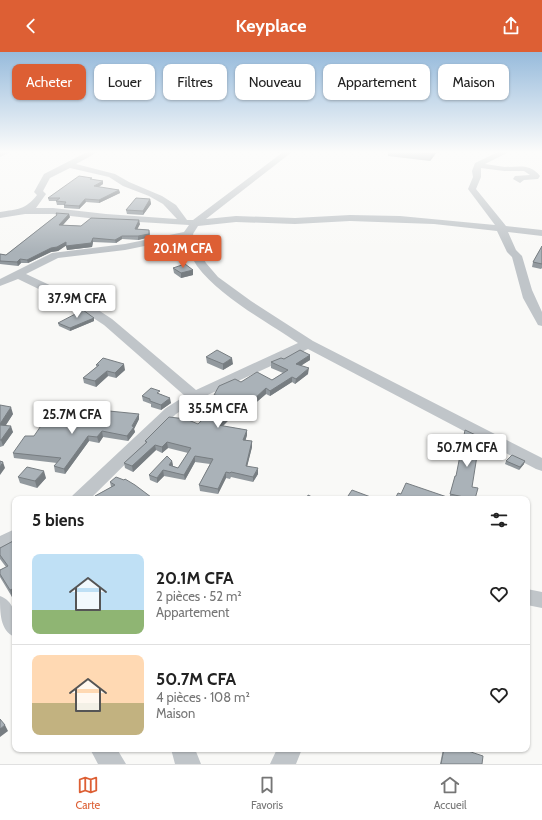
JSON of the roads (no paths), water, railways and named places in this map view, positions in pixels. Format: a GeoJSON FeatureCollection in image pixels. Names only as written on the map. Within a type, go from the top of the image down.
{"type":"FeatureCollection","features":[{"type":"Feature","properties":{"kind":"street"},"geometry":{"type":"LineString","coordinates":[[4,205],[20,212],[33,206],[42,194],[38,192],[41,185]]}},
{"type":"Feature","properties":{"kind":"street"},"geometry":{"type":"LineString","coordinates":[[130,185],[158,195],[190,223]]}},
{"type":"Feature","properties":{"kind":"street"},"geometry":{"type":"LineString","coordinates":[[242,185],[190,223],[188,234],[193,249],[201,264],[214,279],[247,304],[308,344],[542,465]]}},
{"type":"Feature","properties":{"kind":"street"},"geometry":{"type":"LineString","coordinates":[[473,185],[474,194],[486,206],[502,228],[503,235],[512,252],[517,256],[522,281],[533,308],[542,322]]}},
{"type":"Feature","properties":{"kind":"street"},"geometry":{"type":"LineString","coordinates":[[0,215],[20,212],[53,211],[106,217],[190,223],[236,219],[301,220],[368,218],[434,221],[542,233]]}},
{"type":"Feature","properties":{"kind":"street"},"geometry":{"type":"LineString","coordinates":[[0,283],[56,255],[125,247],[188,234]]}},
{"type":"Feature","properties":{"kind":"street"},"geometry":{"type":"LineString","coordinates":[[17,274],[82,304],[108,322],[194,396]]}},
{"type":"Feature","properties":{"kind":"street"},"geometry":{"type":"LineString","coordinates":[[83,496],[171,411],[194,396],[308,344]]}},
{"type":"Feature","properties":{"kind":"street"},"geometry":{"type":"LineString","coordinates":[[0,545],[12,538]]}},
{"type":"Feature","properties":{"kind":"street"},"geometry":{"type":"LineString","coordinates":[[530,597],[542,600]]}},
{"type":"Feature","properties":{"kind":"street"},"geometry":{"type":"LineString","coordinates":[[0,605],[12,623]]}},
{"type":"Feature","properties":{"kind":"street"},"geometry":{"type":"LineString","coordinates":[[104,752],[113,764]]}},
{"type":"Feature","properties":{"kind":"street"},"geometry":{"type":"LineString","coordinates":[[184,752],[188,764]]}},
{"type":"Feature","properties":{"kind":"street"},"geometry":{"type":"LineString","coordinates":[[283,764],[289,752]]}}]}
